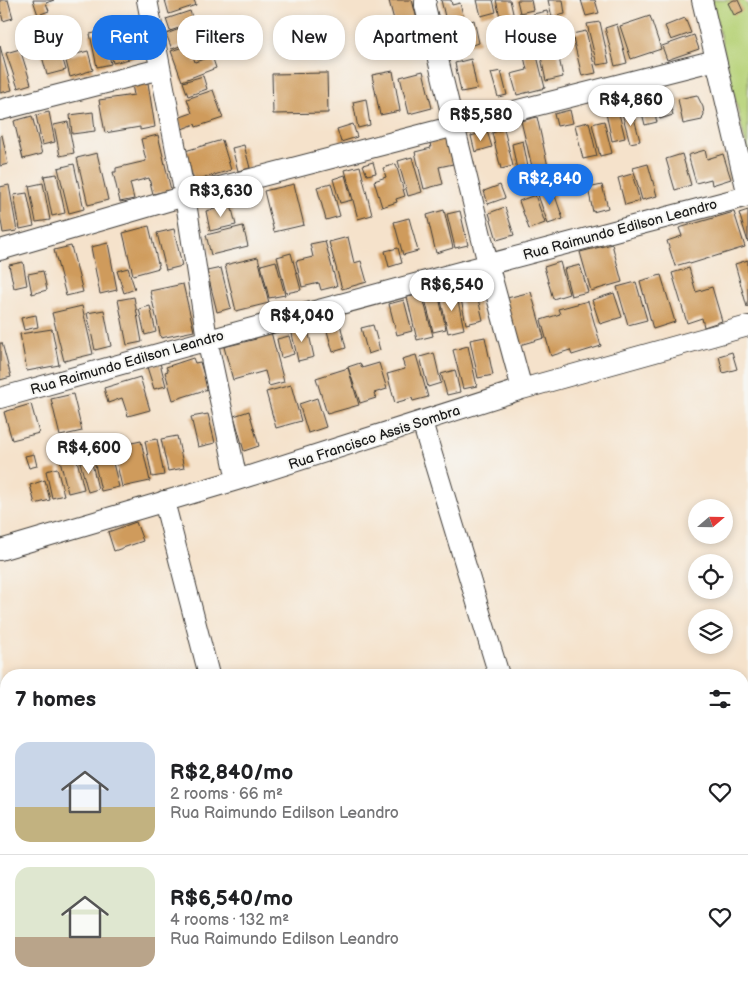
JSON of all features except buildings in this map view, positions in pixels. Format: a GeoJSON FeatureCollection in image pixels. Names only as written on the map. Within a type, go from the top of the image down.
{"type":"FeatureCollection","features":[{"type":"Feature","properties":{"kind":"street"},"geometry":{"type":"LineString","coordinates":[[147,0],[186,196],[207,339],[237,480]]}},
{"type":"Feature","properties":{"kind":"street"},"geometry":{"type":"LineString","coordinates":[[426,0],[425,6],[488,264],[522,389]]}},
{"type":"Feature","properties":{"kind":"street"},"geometry":{"type":"LineString","coordinates":[[702,0],[748,196]]}},
{"type":"Feature","properties":{"kind":"street"},"geometry":{"type":"LineString","coordinates":[[0,250],[186,196],[716,60]]}},
{"type":"Feature","properties":{"kind":"street"},"geometry":{"type":"LineString","coordinates":[[0,110],[160,69]]}},
{"type":"Feature","properties":{"kind":"street","name":"Rua Raimundo Edilson Leandro"},"geometry":{"type":"LineString","coordinates":[[0,398],[207,339],[748,196]]}},
{"type":"Feature","properties":{"kind":"street","name":"Rua Francisco Assis Sombra"},"geometry":{"type":"LineString","coordinates":[[0,550],[237,480],[522,389],[748,326]]}},
{"type":"Feature","properties":{"kind":"street"},"geometry":{"type":"LineString","coordinates":[[422,422],[497,669]]}},
{"type":"Feature","properties":{"kind":"street"},"geometry":{"type":"LineString","coordinates":[[164,501],[208,669]]}},
{"type":"Feature","properties":{"kind":"green space"},"geometry":{"type":"Polygon","coordinates":[[[712,0],[743,0],[748,5],[748,154],[712,0]]]}}]}
